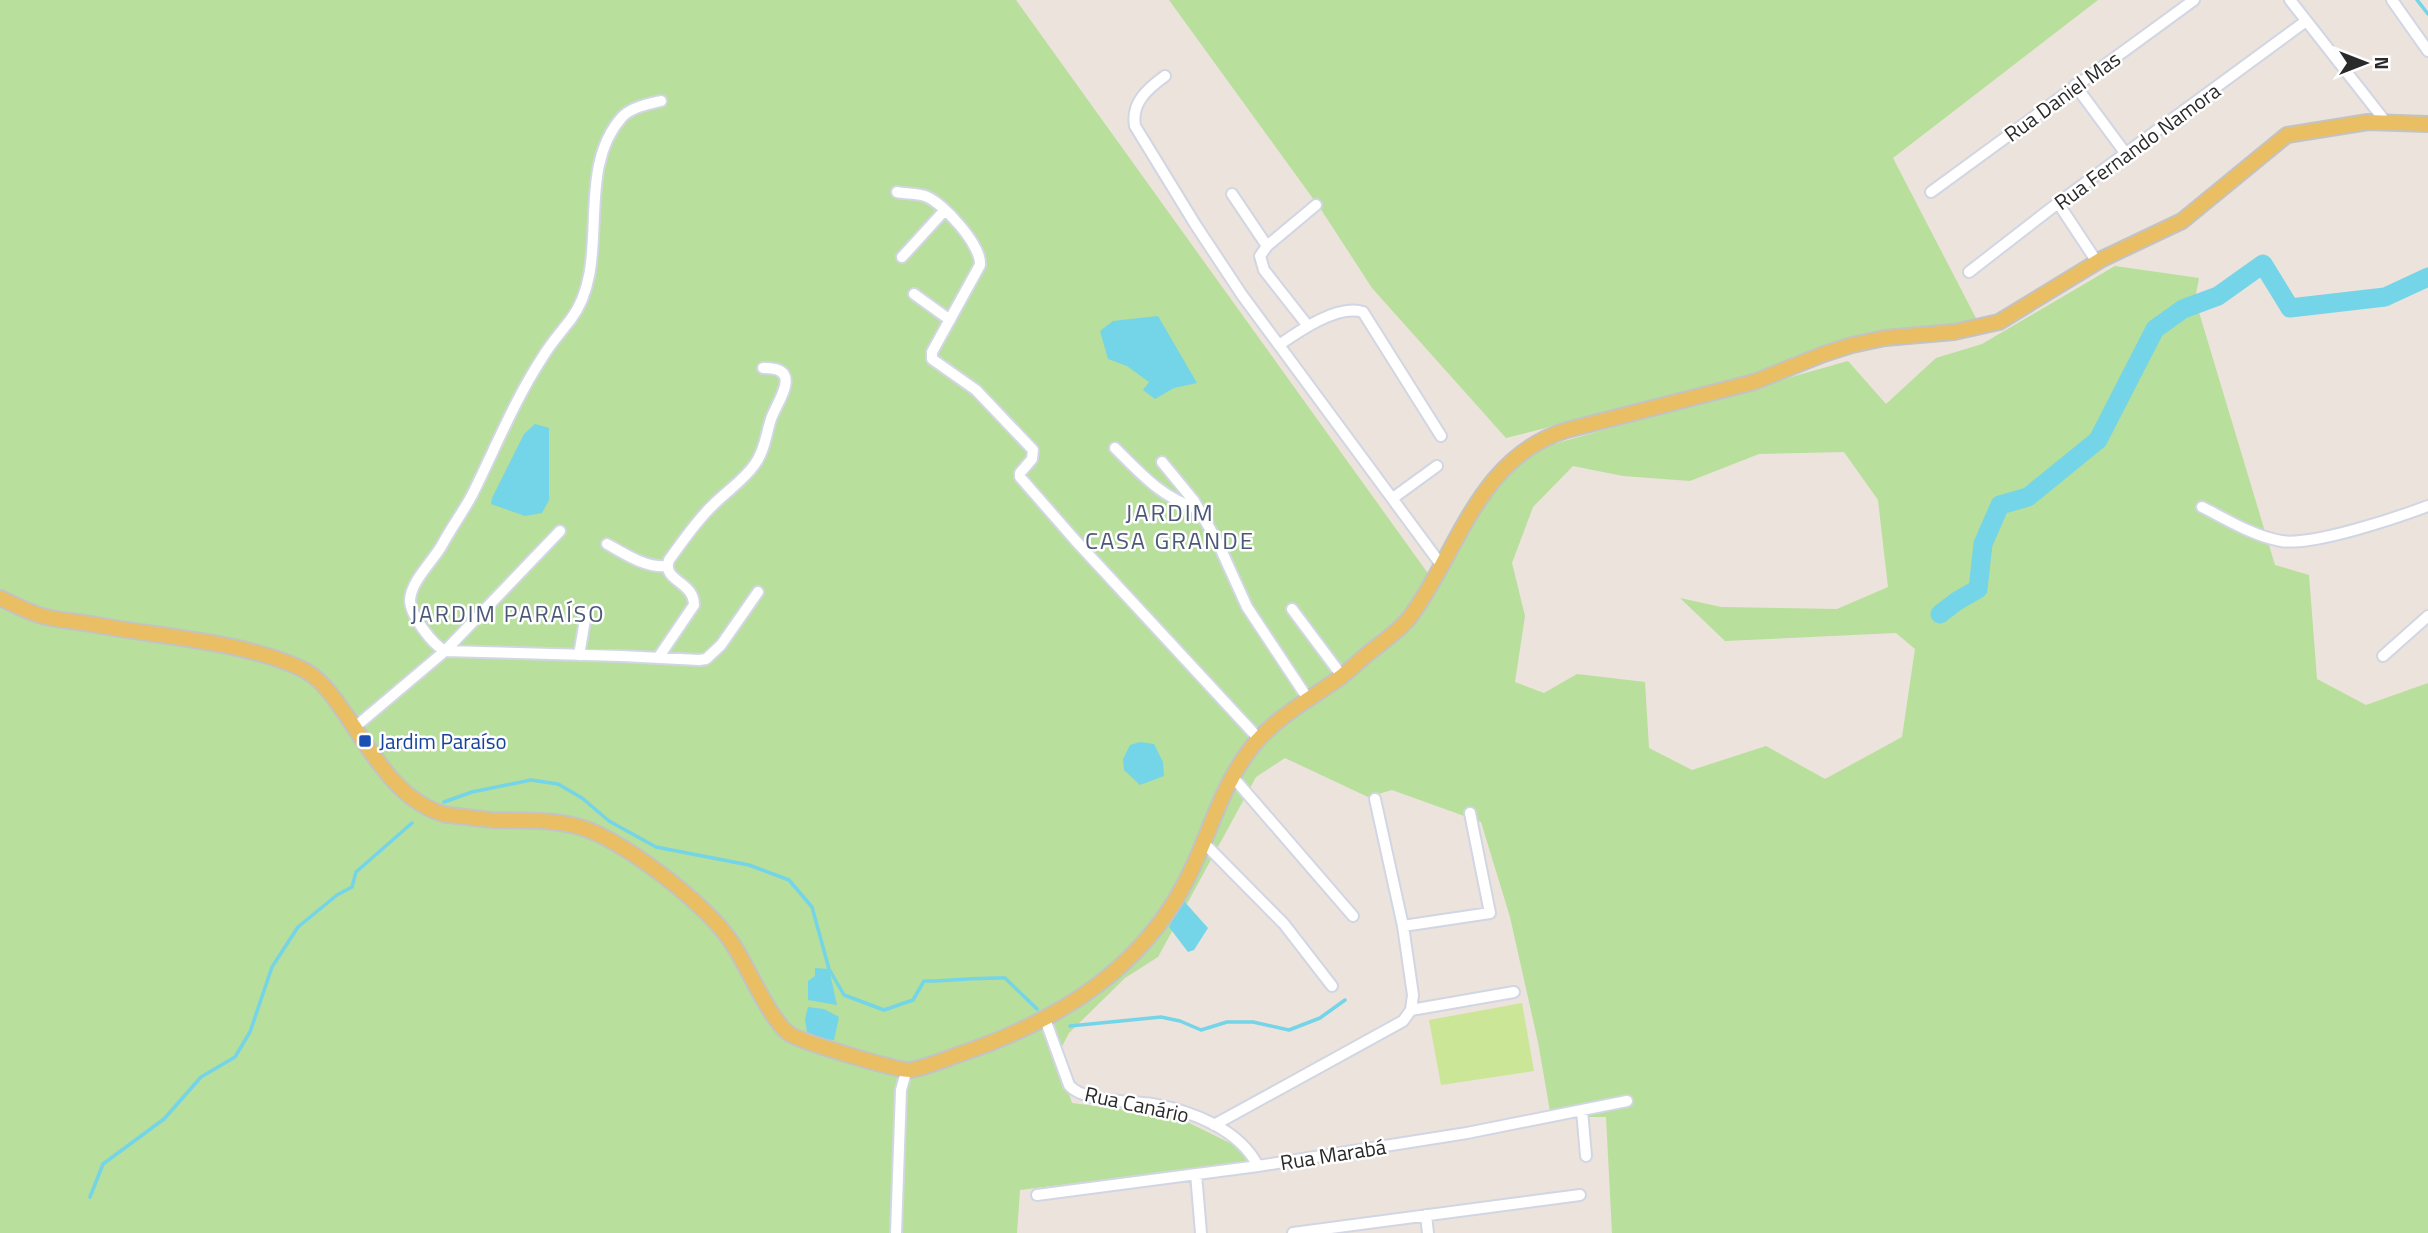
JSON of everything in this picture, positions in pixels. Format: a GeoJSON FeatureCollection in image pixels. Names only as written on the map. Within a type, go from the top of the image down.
{"type":"FeatureCollection","features":[{"type":"Feature","properties":{"kind":"main road"},"geometry":{"type":"LineString","coordinates":[[0,598],[41,616],[211,644],[290,664],[315,677],[328,690],[396,783],[412,799],[437,812],[490,820],[561,823],[590,830],[612,842],[646,864],[708,912],[730,940],[775,1018],[791,1035],[906,1072],[984,1045],[1045,1019],[1105,981],[1165,918],[1185,884],[1232,776],[1259,739],[1278,721],[1342,676],[1405,623],[1442,566],[1473,508],[1495,477],[1515,458],[1550,435],[1754,382],[1852,345],[1885,338],[1954,332],[1999,322],[2097,262],[2182,221],[2287,135],[2323,127],[2385,121],[2428,124]]}},
{"type":"Feature","properties":{"kind":"street","name":"Rua Daniel Mas"},"geometry":{"type":"LineString","coordinates":[[1931,192],[2194,0]]}},
{"type":"Feature","properties":{"kind":"street"},"geometry":{"type":"LineString","coordinates":[[2290,0],[2385,121]]}},
{"type":"Feature","properties":{"kind":"street"},"geometry":{"type":"LineString","coordinates":[[2392,0],[2428,51]]}},
{"type":"Feature","properties":{"kind":"street","name":"Rua Fernando Namora"},"geometry":{"type":"LineString","coordinates":[[1969,272],[2058,203],[2306,21]]}},
{"type":"Feature","properties":{"kind":"street"},"geometry":{"type":"LineString","coordinates":[[1165,76],[1153,84],[1137,102],[1134,112],[1135,126],[1242,295],[1442,566]]}},
{"type":"Feature","properties":{"kind":"street"},"geometry":{"type":"LineString","coordinates":[[2075,85],[2126,154]]}},
{"type":"Feature","properties":{"kind":"street"},"geometry":{"type":"LineString","coordinates":[[661,101],[634,109],[623,117],[605,145],[596,193],[587,286],[580,307],[543,356],[470,498],[411,596],[410,604],[418,622],[437,647],[445,651],[579,654],[692,661],[706,659],[721,645],[758,592]]}},
{"type":"Feature","properties":{"kind":"street"},"geometry":{"type":"LineString","coordinates":[[897,192],[928,197],[970,237],[981,257],[980,265],[932,352],[932,359],[976,390],[1033,450],[1032,459],[1021,470],[1020,477],[1259,739]]}},
{"type":"Feature","properties":{"kind":"street"},"geometry":{"type":"LineString","coordinates":[[1232,194],[1267,246]]}},
{"type":"Feature","properties":{"kind":"street"},"geometry":{"type":"LineString","coordinates":[[2058,203],[2097,262]]}},
{"type":"Feature","properties":{"kind":"street"},"geometry":{"type":"LineString","coordinates":[[1308,326],[1265,270],[1260,256],[1267,246],[1316,205]]}},
{"type":"Feature","properties":{"kind":"street"},"geometry":{"type":"LineString","coordinates":[[902,257],[944,211]]}},
{"type":"Feature","properties":{"kind":"street"},"geometry":{"type":"LineString","coordinates":[[914,294],[950,320]]}},
{"type":"Feature","properties":{"kind":"street"},"geometry":{"type":"LineString","coordinates":[[1279,345],[1308,326],[1332,316],[1355,310],[1363,312],[1441,436]]}},
{"type":"Feature","properties":{"kind":"street"},"geometry":{"type":"LineString","coordinates":[[658,658],[694,605],[690,591],[668,572],[667,566],[703,516],[749,472],[763,451],[770,422],[785,393],[785,377],[776,369],[764,368]]}},
{"type":"Feature","properties":{"kind":"street"},"geometry":{"type":"LineString","coordinates":[[1115,448],[1164,495],[1198,509]]}},
{"type":"Feature","properties":{"kind":"street"},"geometry":{"type":"LineString","coordinates":[[1162,463],[1198,509],[1218,543],[1247,607],[1308,699]]}},
{"type":"Feature","properties":{"kind":"street"},"geometry":{"type":"LineString","coordinates":[[1394,498],[1437,466]]}},
{"type":"Feature","properties":{"kind":"street"},"geometry":{"type":"LineString","coordinates":[[2202,507],[2256,534],[2283,541],[2311,540],[2428,506]]}},
{"type":"Feature","properties":{"kind":"street"},"geometry":{"type":"LineString","coordinates":[[355,727],[445,651],[560,531]]}},
{"type":"Feature","properties":{"kind":"street"},"geometry":{"type":"LineString","coordinates":[[607,544],[645,564],[667,566]]}},
{"type":"Feature","properties":{"kind":"street"},"geometry":{"type":"LineString","coordinates":[[1293,609],[1342,676]]}},
{"type":"Feature","properties":{"kind":"street"},"geometry":{"type":"LineString","coordinates":[[579,654],[586,614]]}},
{"type":"Feature","properties":{"kind":"street"},"geometry":{"type":"LineString","coordinates":[[2383,656],[2428,617]]}},
{"type":"Feature","properties":{"kind":"street"},"geometry":{"type":"LineString","coordinates":[[1232,776],[1353,916]]}},
{"type":"Feature","properties":{"kind":"street"},"geometry":{"type":"LineString","coordinates":[[1214,1125],[1404,1021],[1411,1010],[1413,995],[1403,926],[1376,799]]}},
{"type":"Feature","properties":{"kind":"street"},"geometry":{"type":"LineString","coordinates":[[1403,926],[1490,913],[1470,813]]}},
{"type":"Feature","properties":{"kind":"street"},"geometry":{"type":"LineString","coordinates":[[1204,843],[1284,923],[1332,986]]}},
{"type":"Feature","properties":{"kind":"street"},"geometry":{"type":"LineString","coordinates":[[1411,1010],[1514,992]]}},
{"type":"Feature","properties":{"kind":"street","name":"Rua Canário"},"geometry":{"type":"LineString","coordinates":[[1045,1019],[1069,1085],[1076,1092],[1185,1112],[1214,1125],[1245,1146],[1258,1166]]}},
{"type":"Feature","properties":{"kind":"street"},"geometry":{"type":"LineString","coordinates":[[896,1233],[901,1090],[906,1072]]}},
{"type":"Feature","properties":{"kind":"street","name":"Rua Marabá"},"geometry":{"type":"LineString","coordinates":[[1037,1195],[1258,1166],[1466,1133],[1627,1101]]}},
{"type":"Feature","properties":{"kind":"street"},"geometry":{"type":"LineString","coordinates":[[1582,1110],[1586,1156]]}},
{"type":"Feature","properties":{"kind":"street"},"geometry":{"type":"LineString","coordinates":[[1196,1174],[1201,1233]]}},
{"type":"Feature","properties":{"kind":"street"},"geometry":{"type":"LineString","coordinates":[[1293,1233],[1580,1195]]}},
{"type":"Feature","properties":{"kind":"street"},"geometry":{"type":"LineString","coordinates":[[1426,1216],[1428,1233]]}},
{"type":"Feature","properties":{"kind":"green space"},"geometry":{"type":"Polygon","coordinates":[[[0,0],[1016,0],[1437,586],[1499,479],[1536,449],[1848,361],[1886,404],[1936,358],[1982,344],[2115,266],[2199,278],[2195,299],[2275,565],[2309,575],[2317,679],[2366,705],[2428,683],[2428,1233],[1612,1233],[1606,1117],[1551,1117],[1538,1042],[1510,917],[1481,822],[1392,790],[1368,797],[1285,758],[1256,777],[1158,957],[1125,978],[1069,1033],[1057,1056],[1072,1103],[1175,1116],[1240,1148],[1247,1162],[1020,1190],[1017,1233],[0,1233],[0,0]],[[1844,452],[1759,454],[1690,481],[1623,476],[1573,466],[1533,507],[1512,563],[1525,616],[1515,682],[1544,693],[1577,674],[1645,682],[1649,748],[1692,770],[1766,746],[1825,779],[1902,737],[1915,649],[1896,633],[1725,641],[1680,598],[1721,607],[1837,609],[1888,587],[1878,500],[1844,452]]]}},
{"type":"Feature","properties":{"kind":"green space"},"geometry":{"type":"Polygon","coordinates":[[[1169,0],[2098,0],[1893,158],[1978,322],[1803,362],[1506,438],[1372,288],[1322,211],[1169,0]]]}},
{"type":"Feature","properties":{"kind":"green space"},"geometry":{"type":"Polygon","coordinates":[[[1522,1003],[1534,1071],[1441,1085],[1429,1020],[1522,1003]]]}},
{"type":"Feature","properties":{"kind":"water"},"geometry":{"type":"Polygon","coordinates":[[[1158,316],[1197,383],[1174,388],[1155,399],[1143,390],[1149,382],[1127,366],[1108,359],[1100,331],[1113,321],[1158,316]]]}},
{"type":"Feature","properties":{"kind":"water"},"geometry":{"type":"Polygon","coordinates":[[[535,424],[549,428],[549,500],[542,513],[525,516],[491,504],[524,434],[535,424]]]}},
{"type":"Feature","properties":{"kind":"water"},"geometry":{"type":"Polygon","coordinates":[[[1140,742],[1154,744],[1163,762],[1164,776],[1140,785],[1124,770],[1123,759],[1130,745],[1140,742]]]}},
{"type":"Feature","properties":{"kind":"water"},"geometry":{"type":"Polygon","coordinates":[[[1183,900],[1208,928],[1194,950],[1188,952],[1169,927],[1183,900]]]}},
{"type":"Feature","properties":{"kind":"water"},"geometry":{"type":"Polygon","coordinates":[[[815,968],[829,969],[837,1005],[808,1000],[808,981],[815,976],[815,968]]]}},
{"type":"Feature","properties":{"kind":"water"},"geometry":{"type":"Polygon","coordinates":[[[808,1007],[824,1009],[839,1017],[834,1040],[820,1039],[807,1032],[805,1019],[808,1007]]]}},
{"type":"Feature","properties":{"kind":"waterway"},"geometry":{"type":"LineString","coordinates":[[2417,0],[2428,14]]}},
{"type":"Feature","properties":{"kind":"waterway"},"geometry":{"type":"LineString","coordinates":[[1940,614],[1978,589],[1983,544],[2000,505],[2028,497],[2098,440],[2155,329],[2183,309],[2218,296],[2263,264],[2290,308],[2385,297],[2428,277]]}},
{"type":"Feature","properties":{"kind":"waterway"},"geometry":{"type":"LineString","coordinates":[[444,802],[472,792],[531,780],[558,784],[582,798],[609,821],[656,847],[749,865],[789,880],[812,907],[829,969],[844,995],[884,1010],[913,1000],[924,981],[1005,978],[1037,1009]]}},
{"type":"Feature","properties":{"kind":"waterway"},"geometry":{"type":"LineString","coordinates":[[90,1197],[103,1164],[164,1119],[201,1077],[235,1057],[250,1032],[272,967],[298,927],[337,895],[352,887],[356,872],[412,823]]}},
{"type":"Feature","properties":{"kind":"waterway"},"geometry":{"type":"LineString","coordinates":[[1070,1026],[1161,1017],[1201,1030],[1227,1022],[1253,1022],[1289,1030],[1320,1018],[1345,1000]]}},
{"type":"Feature","properties":{"kind":"place","name":"Jardim Paraíso"},"geometry":{"type":"Point","coordinates":[365,741]}},
{"type":"Feature","properties":{"kind":"district","name":"JARDIM CASA GRANDE"},"geometry":{"type":"Point","coordinates":[1170,526]}},
{"type":"Feature","properties":{"kind":"district","name":"JARDIM PARAÍSO"},"geometry":{"type":"Point","coordinates":[508,613]}}]}
